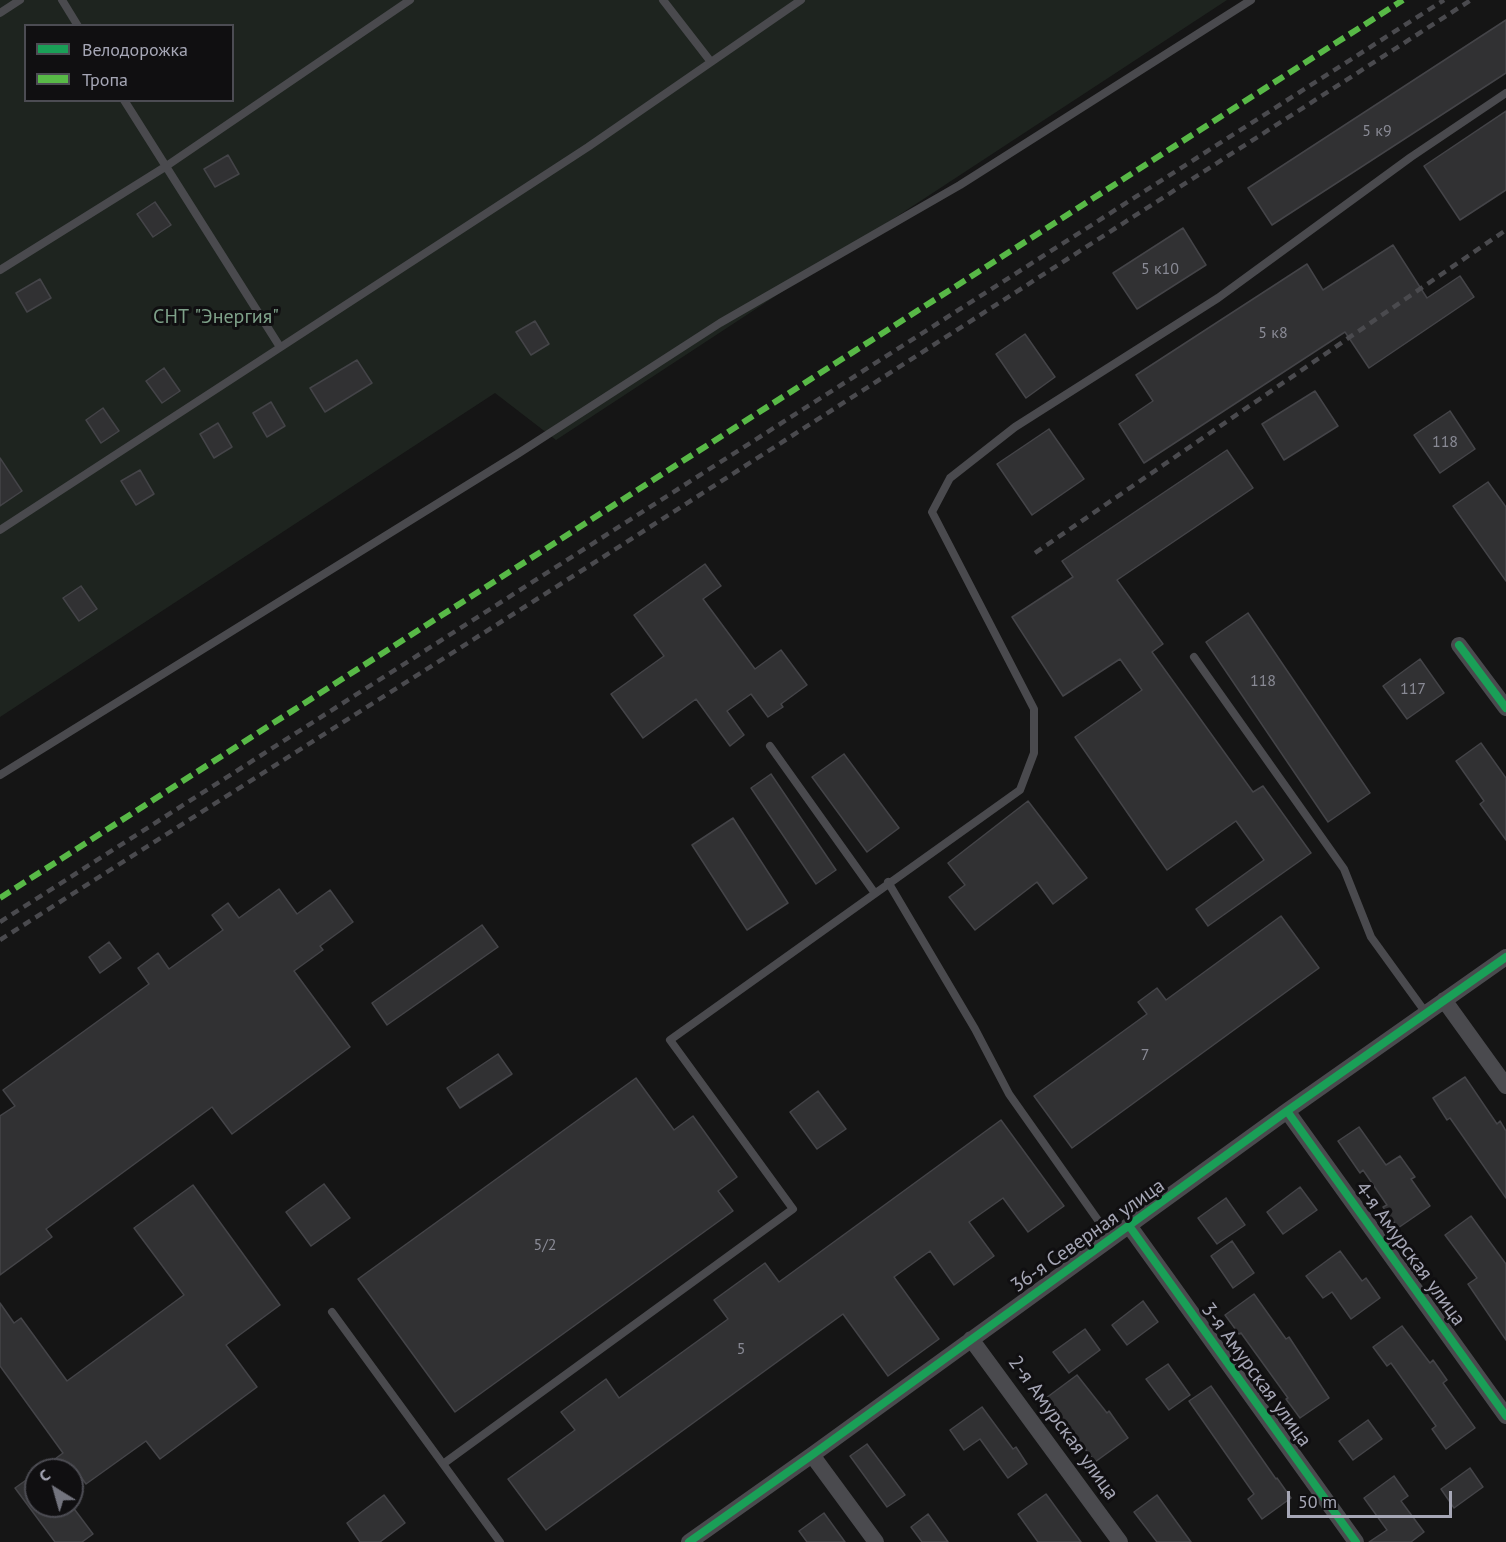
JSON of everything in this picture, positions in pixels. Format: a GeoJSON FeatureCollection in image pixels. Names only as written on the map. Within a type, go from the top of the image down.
{"type":"FeatureCollection","features":[{"type":"Feature","properties":{"kind":"street"},"geometry":{"type":"LineString","coordinates":[[1459,645],[1506,708]]}},
{"type":"Feature","properties":{"kind":"street","name":"36-я Северная улица"},"geometry":{"type":"LineString","coordinates":[[688,1542],[1506,957]]}},
{"type":"Feature","properties":{"kind":"street"},"geometry":{"type":"LineString","coordinates":[[1443,1000],[1506,1086]]}},
{"type":"Feature","properties":{"kind":"street","name":"4-я Амурская улица"},"geometry":{"type":"LineString","coordinates":[[1287,1112],[1506,1416]]}},
{"type":"Feature","properties":{"kind":"street","name":"3-я Амурская улица"},"geometry":{"type":"LineString","coordinates":[[1130,1227],[1356,1542]]}},
{"type":"Feature","properties":{"kind":"street","name":"2-я Амурская улица"},"geometry":{"type":"LineString","coordinates":[[971,1339],[1120,1542]]}},
{"type":"Feature","properties":{"kind":"street"},"geometry":{"type":"LineString","coordinates":[[812,1455],[876,1542]]}},
{"type":"Feature","properties":{"kind":"lane"},"geometry":{"type":"LineString","coordinates":[[0,13],[20,0]]}},
{"type":"Feature","properties":{"kind":"lane"},"geometry":{"type":"LineString","coordinates":[[62,0],[77,24]]}},
{"type":"Feature","properties":{"kind":"lane"},"geometry":{"type":"LineString","coordinates":[[0,270],[165,167],[410,0]]}},
{"type":"Feature","properties":{"kind":"lane"},"geometry":{"type":"LineString","coordinates":[[663,0],[711,62]]}},
{"type":"Feature","properties":{"kind":"lane"},"geometry":{"type":"LineString","coordinates":[[0,530],[588,147],[801,0]]}},
{"type":"Feature","properties":{"kind":"lane"},"geometry":{"type":"LineString","coordinates":[[0,775],[519,453],[720,323],[960,185],[1251,0]]}},
{"type":"Feature","properties":{"kind":"lane"},"geometry":{"type":"LineString","coordinates":[[443,1464],[793,1209],[670,1040],[888,882],[1020,790],[1034,753],[1034,709],[932,512],[950,478],[1015,427],[1218,298],[1411,157],[1506,93]]}},
{"type":"Feature","properties":{"kind":"lane"},"geometry":{"type":"LineString","coordinates":[[125,102],[280,347]]}},
{"type":"Feature","properties":{"kind":"lane"},"geometry":{"type":"LineString","coordinates":[[1194,657],[1344,869],[1371,937],[1426,1013]]}},
{"type":"Feature","properties":{"kind":"lane"},"geometry":{"type":"LineString","coordinates":[[770,746],[874,892]]}},
{"type":"Feature","properties":{"kind":"lane"},"geometry":{"type":"LineString","coordinates":[[888,882],[975,1029],[1009,1094],[1112,1240]]}},
{"type":"Feature","properties":{"kind":"lane"},"geometry":{"type":"LineString","coordinates":[[332,1312],[500,1542]]}},
{"type":"Feature","properties":{"kind":"green space","name":"СНТ \"Энергия\""},"geometry":{"type":"Polygon","coordinates":[[[0,0],[1227,0],[556,440],[495,393],[0,717],[0,0]]]}},
{"type":"Feature","properties":{"kind":"building"},"geometry":{"type":"Polygon","coordinates":[[[1506,20],[1506,73],[1272,225],[1248,188],[1506,20]]]}},
{"type":"Feature","properties":{"kind":"building"},"geometry":{"type":"Polygon","coordinates":[[[1506,111],[1506,190],[1460,220],[1424,166],[1506,111]]]}},
{"type":"Feature","properties":{"kind":"building"},"geometry":{"type":"Polygon","coordinates":[[[228,155],[239,174],[215,187],[204,169],[228,155]]]}},
{"type":"Feature","properties":{"kind":"building"},"geometry":{"type":"Polygon","coordinates":[[[155,202],[171,225],[153,237],[137,214],[155,202]]]}},
{"type":"Feature","properties":{"kind":"building"},"geometry":{"type":"Polygon","coordinates":[[[1183,228],[1206,265],[1137,309],[1113,273],[1183,228]]]}},
{"type":"Feature","properties":{"kind":"building"},"geometry":{"type":"Polygon","coordinates":[[[1393,245],[1427,298],[1460,276],[1474,297],[1369,368],[1345,332],[1144,463],[1119,424],[1153,401],[1136,375],[1307,264],[1323,290],[1393,245]]]}},
{"type":"Feature","properties":{"kind":"building"},"geometry":{"type":"Polygon","coordinates":[[[40,279],[51,298],[27,312],[16,293],[40,279]]]}},
{"type":"Feature","properties":{"kind":"building"},"geometry":{"type":"Polygon","coordinates":[[[535,321],[549,344],[531,355],[516,332],[535,321]]]}},
{"type":"Feature","properties":{"kind":"building"},"geometry":{"type":"Polygon","coordinates":[[[1025,334],[1055,377],[1026,398],[996,354],[1025,334]]]}},
{"type":"Feature","properties":{"kind":"building"},"geometry":{"type":"Polygon","coordinates":[[[357,360],[372,383],[325,412],[310,388],[357,360]]]}},
{"type":"Feature","properties":{"kind":"building"},"geometry":{"type":"Polygon","coordinates":[[[164,368],[180,391],[162,403],[146,381],[164,368]]]}},
{"type":"Feature","properties":{"kind":"building"},"geometry":{"type":"Polygon","coordinates":[[[1315,391],[1338,426],[1284,460],[1262,424],[1315,391]]]}},
{"type":"Feature","properties":{"kind":"building"},"geometry":{"type":"Polygon","coordinates":[[[271,402],[285,426],[267,437],[253,413],[271,402]]]}},
{"type":"Feature","properties":{"kind":"building"},"geometry":{"type":"Polygon","coordinates":[[[103,408],[119,431],[101,443],[86,420],[103,408]]]}},
{"type":"Feature","properties":{"kind":"building"},"geometry":{"type":"Polygon","coordinates":[[[1450,411],[1475,449],[1440,473],[1414,435],[1450,411]]]}},
{"type":"Feature","properties":{"kind":"building"},"geometry":{"type":"Polygon","coordinates":[[[218,423],[232,447],[214,458],[200,434],[218,423]]]}},
{"type":"Feature","properties":{"kind":"building"},"geometry":{"type":"Polygon","coordinates":[[[1049,429],[1084,479],[1032,515],[997,464],[1049,429]]]}},
{"type":"Feature","properties":{"kind":"building"},"geometry":{"type":"Polygon","coordinates":[[[1227,450],[1253,488],[1117,580],[1163,644],[1152,652],[1253,792],[1263,786],[1311,853],[1208,926],[1196,909],[1264,860],[1236,821],[1167,870],[1075,737],[1142,690],[1120,659],[1063,696],[1012,617],[1073,577],[1062,561],[1227,450]]]}},
{"type":"Feature","properties":{"kind":"building"},"geometry":{"type":"Polygon","coordinates":[[[0,458],[22,491],[0,506],[0,458]]]}},
{"type":"Feature","properties":{"kind":"building"},"geometry":{"type":"Polygon","coordinates":[[[140,470],[154,494],[136,505],[121,481],[140,470]]]}},
{"type":"Feature","properties":{"kind":"building"},"geometry":{"type":"Polygon","coordinates":[[[1488,482],[1506,507],[1506,581],[1453,506],[1488,482]]]}},
{"type":"Feature","properties":{"kind":"building"},"geometry":{"type":"Polygon","coordinates":[[[705,564],[721,586],[703,599],[755,669],[781,650],[807,685],[781,704],[783,707],[768,717],[751,694],[727,711],[744,735],[730,746],[696,699],[643,738],[611,694],[664,656],[634,615],[705,564]]]}},
{"type":"Feature","properties":{"kind":"building"},"geometry":{"type":"Polygon","coordinates":[[[81,586],[97,609],[79,621],[63,598],[81,586]]]}},
{"type":"Feature","properties":{"kind":"building"},"geometry":{"type":"Polygon","coordinates":[[[1248,613],[1370,793],[1328,822],[1206,642],[1248,613]]]}},
{"type":"Feature","properties":{"kind":"building"},"geometry":{"type":"Polygon","coordinates":[[[1420,659],[1444,693],[1407,719],[1383,686],[1420,659]]]}},
{"type":"Feature","properties":{"kind":"building"},"geometry":{"type":"Polygon","coordinates":[[[1481,743],[1506,778],[1506,840],[1480,804],[1484,801],[1456,761],[1481,743]]]}},
{"type":"Feature","properties":{"kind":"building"},"geometry":{"type":"Polygon","coordinates":[[[844,754],[899,828],[867,852],[812,777],[844,754]]]}},
{"type":"Feature","properties":{"kind":"building"},"geometry":{"type":"Polygon","coordinates":[[[771,774],[836,870],[816,884],[751,788],[771,774]]]}},
{"type":"Feature","properties":{"kind":"building"},"geometry":{"type":"Polygon","coordinates":[[[1028,801],[1087,878],[1053,904],[1037,882],[975,930],[949,897],[965,885],[948,863],[1028,801]]]}},
{"type":"Feature","properties":{"kind":"building"},"geometry":{"type":"Polygon","coordinates":[[[733,818],[788,903],[747,930],[692,845],[733,818]]]}},
{"type":"Feature","properties":{"kind":"building"},"geometry":{"type":"Polygon","coordinates":[[[279,889],[297,914],[330,890],[353,922],[320,946],[323,950],[294,971],[350,1047],[232,1134],[212,1107],[46,1229],[52,1237],[0,1275],[0,1116],[15,1106],[3,1090],[149,984],[138,968],[158,953],[169,969],[223,930],[212,915],[228,903],[239,918],[279,889]]]}},
{"type":"Feature","properties":{"kind":"building"},"geometry":{"type":"Polygon","coordinates":[[[1281,916],[1319,968],[1072,1148],[1034,1096],[1147,1014],[1138,1002],[1157,988],[1166,1000],[1281,916]]]}},
{"type":"Feature","properties":{"kind":"building"},"geometry":{"type":"Polygon","coordinates":[[[482,925],[498,947],[387,1025],[372,1003],[482,925]]]}},
{"type":"Feature","properties":{"kind":"building"},"geometry":{"type":"Polygon","coordinates":[[[109,942],[121,958],[100,973],[89,957],[109,942]]]}},
{"type":"Feature","properties":{"kind":"building"},"geometry":{"type":"Polygon","coordinates":[[[498,1054],[512,1074],[460,1108],[447,1088],[498,1054]]]}},
{"type":"Feature","properties":{"kind":"building"},"geometry":{"type":"Polygon","coordinates":[[[1465,1077],[1497,1124],[1500,1121],[1506,1131],[1506,1198],[1450,1118],[1447,1120],[1433,1098],[1465,1077]]]}},
{"type":"Feature","properties":{"kind":"building"},"geometry":{"type":"Polygon","coordinates":[[[636,1078],[674,1130],[693,1116],[737,1177],[718,1191],[733,1211],[455,1412],[358,1279],[636,1078]]]}},
{"type":"Feature","properties":{"kind":"building"},"geometry":{"type":"Polygon","coordinates":[[[818,1091],[846,1129],[817,1149],[790,1112],[818,1091]]]}},
{"type":"Feature","properties":{"kind":"building"},"geometry":{"type":"Polygon","coordinates":[[[1001,1120],[1064,1206],[1028,1232],[1003,1198],[969,1222],[994,1256],[954,1285],[930,1251],[894,1277],[939,1339],[888,1376],[843,1314],[546,1530],[508,1479],[575,1430],[561,1412],[606,1379],[619,1398],[728,1319],[714,1300],[765,1263],[779,1282],[1001,1120]]]}},
{"type":"Feature","properties":{"kind":"building"},"geometry":{"type":"Polygon","coordinates":[[[1359,1127],[1386,1165],[1400,1156],[1415,1177],[1411,1179],[1430,1206],[1398,1228],[1383,1207],[1387,1205],[1363,1170],[1360,1173],[1338,1141],[1359,1127]]]}},
{"type":"Feature","properties":{"kind":"building"},"geometry":{"type":"Polygon","coordinates":[[[324,1184],[350,1218],[311,1246],[286,1212],[324,1184]]]}},
{"type":"Feature","properties":{"kind":"building"},"geometry":{"type":"Polygon","coordinates":[[[193,1185],[280,1305],[226,1345],[257,1387],[160,1459],[146,1441],[86,1484],[84,1458],[56,1458],[63,1453],[0,1366],[0,1303],[14,1323],[21,1318],[67,1381],[184,1295],[134,1228],[193,1185]]]}},
{"type":"Feature","properties":{"kind":"building"},"geometry":{"type":"Polygon","coordinates":[[[1300,1187],[1317,1210],[1283,1234],[1267,1212],[1300,1187]]]}},
{"type":"Feature","properties":{"kind":"building"},"geometry":{"type":"Polygon","coordinates":[[[1226,1198],[1245,1225],[1217,1244],[1198,1218],[1226,1198]]]}},
{"type":"Feature","properties":{"kind":"building"},"geometry":{"type":"Polygon","coordinates":[[[1471,1216],[1506,1264],[1506,1340],[1468,1284],[1477,1278],[1445,1235],[1471,1216]]]}},
{"type":"Feature","properties":{"kind":"building"},"geometry":{"type":"Polygon","coordinates":[[[1232,1241],[1254,1273],[1233,1288],[1211,1256],[1232,1241]]]}},
{"type":"Feature","properties":{"kind":"building"},"geometry":{"type":"Polygon","coordinates":[[[1340,1251],[1362,1281],[1366,1278],[1380,1298],[1351,1319],[1332,1292],[1323,1298],[1306,1276],[1340,1251]]]}},
{"type":"Feature","properties":{"kind":"building"},"geometry":{"type":"Polygon","coordinates":[[[1254,1294],[1286,1339],[1289,1337],[1329,1398],[1300,1418],[1241,1333],[1239,1334],[1225,1315],[1254,1294]]]}},
{"type":"Feature","properties":{"kind":"building"},"geometry":{"type":"Polygon","coordinates":[[[1143,1301],[1158,1322],[1127,1345],[1112,1325],[1143,1301]]]}},
{"type":"Feature","properties":{"kind":"building"},"geometry":{"type":"Polygon","coordinates":[[[1402,1326],[1430,1363],[1433,1360],[1447,1380],[1443,1383],[1475,1428],[1446,1449],[1432,1429],[1436,1426],[1391,1363],[1387,1366],[1373,1347],[1402,1326]]]}},
{"type":"Feature","properties":{"kind":"building"},"geometry":{"type":"Polygon","coordinates":[[[1085,1329],[1100,1350],[1069,1373],[1053,1352],[1085,1329]]]}},
{"type":"Feature","properties":{"kind":"building"},"geometry":{"type":"Polygon","coordinates":[[[1168,1364],[1190,1395],[1169,1410],[1146,1379],[1168,1364]]]}},
{"type":"Feature","properties":{"kind":"building"},"geometry":{"type":"Polygon","coordinates":[[[1077,1375],[1107,1413],[1109,1411],[1128,1438],[1095,1462],[1046,1398],[1077,1375]]]}},
{"type":"Feature","properties":{"kind":"building"},"geometry":{"type":"Polygon","coordinates":[[[1211,1386],[1291,1498],[1262,1519],[1248,1499],[1254,1494],[1189,1401],[1211,1386]]]}},
{"type":"Feature","properties":{"kind":"building"},"geometry":{"type":"Polygon","coordinates":[[[982,1407],[1013,1449],[1016,1447],[1027,1464],[1008,1478],[980,1439],[964,1450],[950,1430],[982,1407]]]}},
{"type":"Feature","properties":{"kind":"building"},"geometry":{"type":"Polygon","coordinates":[[[1368,1420],[1382,1439],[1353,1460],[1339,1441],[1368,1420]]]}},
{"type":"Feature","properties":{"kind":"building"},"geometry":{"type":"Polygon","coordinates":[[[867,1444],[905,1495],[887,1507],[850,1456],[867,1444]]]}},
{"type":"Feature","properties":{"kind":"building"},"geometry":{"type":"Polygon","coordinates":[[[1470,1468],[1483,1487],[1454,1508],[1441,1489],[1470,1468]]]}},
{"type":"Feature","properties":{"kind":"building"},"geometry":{"type":"Polygon","coordinates":[[[1394,1476],[1408,1496],[1401,1501],[1424,1532],[1411,1542],[1369,1542],[1387,1530],[1364,1498],[1394,1476]]]}},
{"type":"Feature","properties":{"kind":"building"},"geometry":{"type":"Polygon","coordinates":[[[24,1482],[24,1500],[15,1488],[24,1482]]]}},
{"type":"Feature","properties":{"kind":"building"},"geometry":{"type":"Polygon","coordinates":[[[1046,1494],[1081,1542],[1038,1542],[1018,1514],[1046,1494]]]}},
{"type":"Feature","properties":{"kind":"building"},"geometry":{"type":"Polygon","coordinates":[[[384,1495],[405,1523],[380,1542],[360,1542],[347,1523],[384,1495]]]}},
{"type":"Feature","properties":{"kind":"building"},"geometry":{"type":"Polygon","coordinates":[[[1157,1495],[1191,1542],[1157,1542],[1134,1512],[1157,1495]]]}},
{"type":"Feature","properties":{"kind":"building"},"geometry":{"type":"Polygon","coordinates":[[[824,1513],[845,1542],[807,1542],[799,1531],[824,1513]]]}},
{"type":"Feature","properties":{"kind":"building"},"geometry":{"type":"Polygon","coordinates":[[[928,1514],[948,1542],[922,1542],[911,1527],[928,1514]]]}},
{"type":"Feature","properties":{"kind":"building"},"geometry":{"type":"Polygon","coordinates":[[[37,1518],[81,1518],[93,1534],[82,1542],[55,1542],[37,1518]]]}},
{"type":"Feature","properties":{"kind":"railway"},"geometry":{"type":"LineString","coordinates":[[0,922],[1444,0]]}},
{"type":"Feature","properties":{"kind":"railway"},"geometry":{"type":"LineString","coordinates":[[0,940],[600,559],[1471,0]]}},
{"type":"Feature","properties":{"kind":"railway"},"geometry":{"type":"LineString","coordinates":[[1035,553],[1506,230]]}},
{"type":"Feature","properties":{"kind":"marked path"},"geometry":{"type":"LineString","coordinates":[[0,898],[1403,0]]}},
{"type":"Feature","properties":{"kind":"cycle path"},"geometry":{"type":"LineString","coordinates":[[1459,645],[1506,708]]}},
{"type":"Feature","properties":{"kind":"cycle path"},"geometry":{"type":"LineString","coordinates":[[689,1542],[1287,1111],[1506,957]]}},
{"type":"Feature","properties":{"kind":"cycle path"},"geometry":{"type":"LineString","coordinates":[[1287,1111],[1506,1416]]}},
{"type":"Feature","properties":{"kind":"cycle path"},"geometry":{"type":"LineString","coordinates":[[1130,1227],[1356,1542]]}}]}
